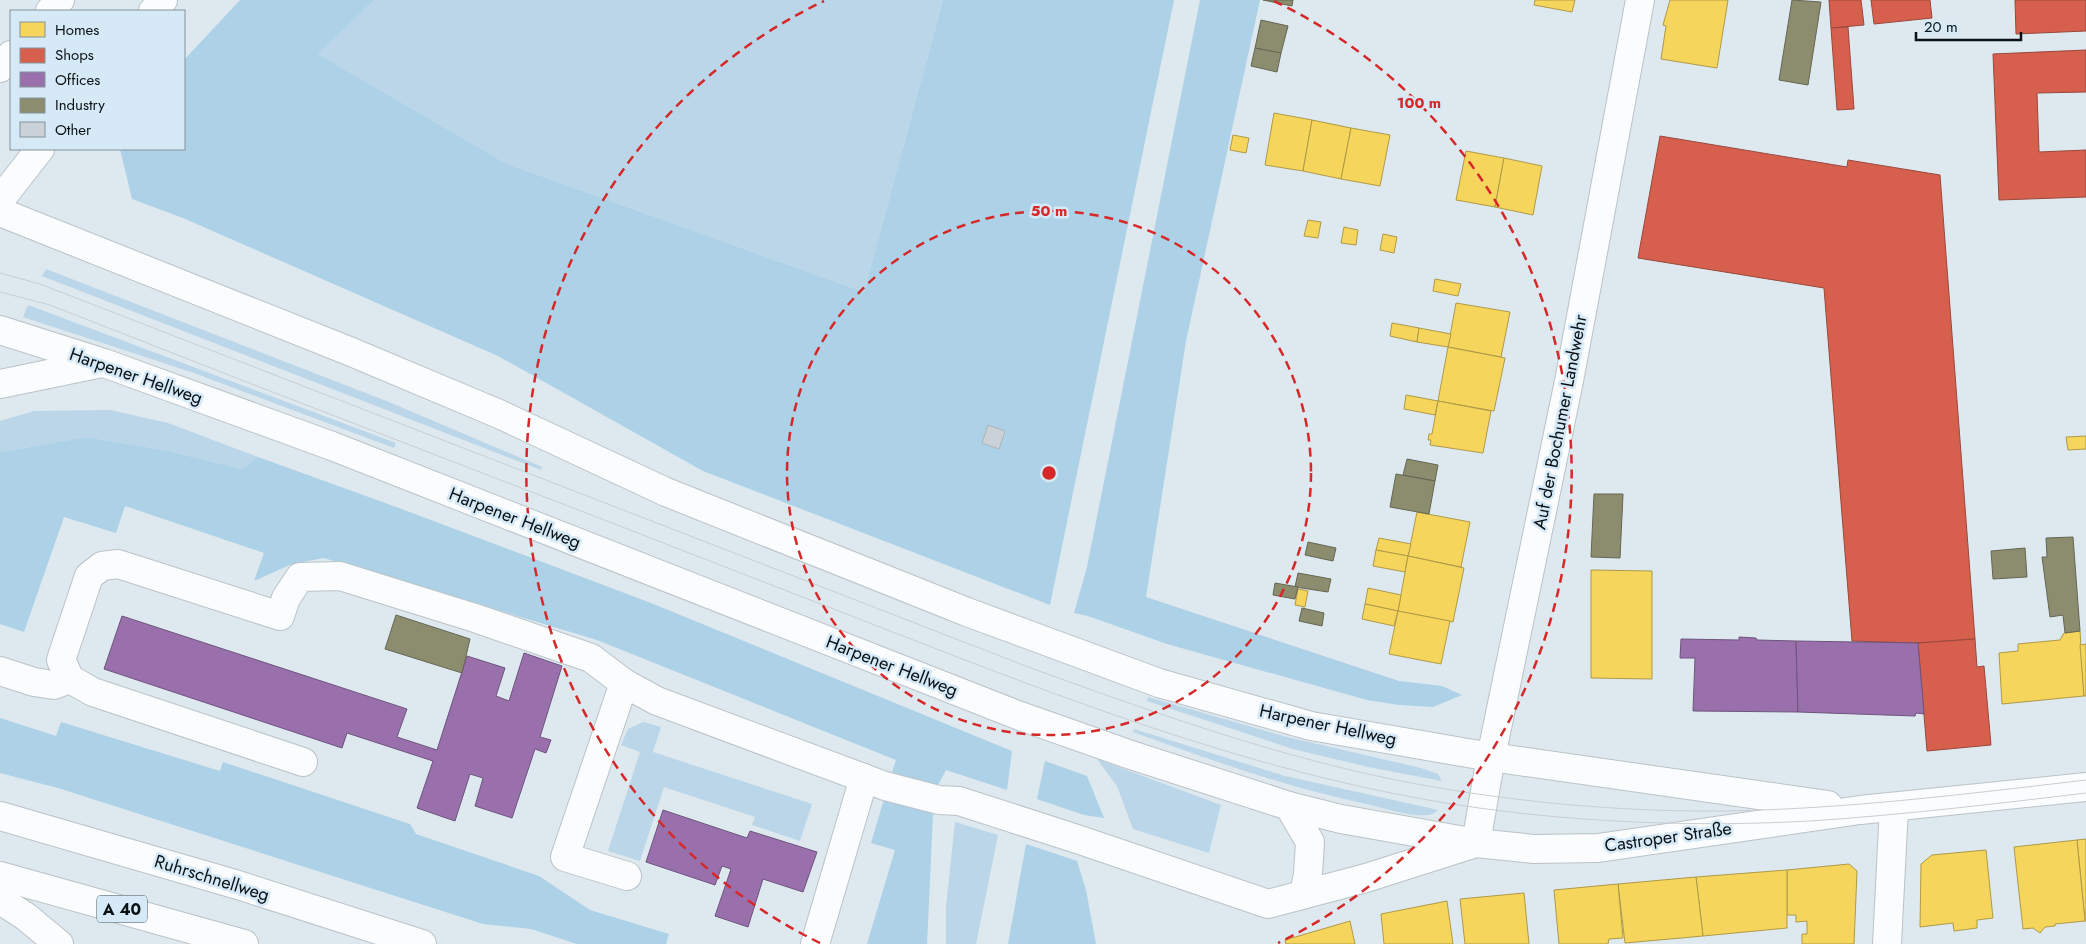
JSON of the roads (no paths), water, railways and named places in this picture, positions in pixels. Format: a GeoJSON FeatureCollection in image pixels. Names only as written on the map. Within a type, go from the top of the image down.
{"type":"FeatureCollection","features":[{"type":"Feature","properties":{"kind":"main road"},"geometry":{"type":"LineString","coordinates":[[51,10],[60,0]]}},
{"type":"Feature","properties":{"kind":"main road"},"geometry":{"type":"LineString","coordinates":[[154,10],[163,0]]}},
{"type":"Feature","properties":{"kind":"main road","name":"Auf der Bochumer Landwehr"},"geometry":{"type":"LineString","coordinates":[[1476,843],[1491,757],[1567,391],[1640,0]]}},
{"type":"Feature","properties":{"kind":"main road"},"geometry":{"type":"LineString","coordinates":[[0,68],[10,56]]}},
{"type":"Feature","properties":{"kind":"main road"},"geometry":{"type":"LineString","coordinates":[[0,200],[39,150]]}},
{"type":"Feature","properties":{"kind":"main road","name":"Harpener Hellweg"},"geometry":{"type":"LineString","coordinates":[[0,212],[349,351],[499,414],[666,492],[1079,654],[1159,683],[1311,726],[1491,757]]}},
{"type":"Feature","properties":{"kind":"main road","name":"Harpener Hellweg"},"geometry":{"type":"LineString","coordinates":[[0,330],[104,363],[332,446],[1020,716],[1289,806]]}},
{"type":"Feature","properties":{"kind":"main road"},"geometry":{"type":"LineString","coordinates":[[0,384],[104,363]]}},
{"type":"Feature","properties":{"kind":"main road"},"geometry":{"type":"LineString","coordinates":[[303,762],[93,692],[70,680],[61,660],[89,576],[102,566],[118,564],[280,616],[286,598],[300,577],[340,576],[475,618],[591,658],[624,683],[657,701],[874,782],[939,800],[959,801],[1268,904],[1304,894],[1308,874],[1310,842],[1289,806]]}},
{"type":"Feature","properties":{"kind":"main road"},"geometry":{"type":"LineString","coordinates":[[0,671],[34,682],[54,685],[70,680]]}},
{"type":"Feature","properties":{"kind":"main road"},"geometry":{"type":"LineString","coordinates":[[624,683],[565,857],[627,876]]}},
{"type":"Feature","properties":{"kind":"main road","name":"Castroper Straße"},"geometry":{"type":"LineString","coordinates":[[1491,757],[1860,810]]}},
{"type":"Feature","properties":{"kind":"main road"},"geometry":{"type":"LineString","coordinates":[[815,944],[874,782]]}},
{"type":"Feature","properties":{"kind":"main road","name":"Castroper Straße"},"geometry":{"type":"LineString","coordinates":[[1289,806],[1342,819],[1476,843],[1534,849],[1598,848],[1860,810],[2086,787]]}},
{"type":"Feature","properties":{"kind":"main road"},"geometry":{"type":"LineString","coordinates":[[1887,944],[1894,808]]}},
{"type":"Feature","properties":{"kind":"main road","name":"Ruhrschnellweg"},"geometry":{"type":"LineString","coordinates":[[0,816],[238,885],[422,944]]}},
{"type":"Feature","properties":{"kind":"main road","name":"Castroper Straße"},"geometry":{"type":"LineString","coordinates":[[1304,894],[1366,878],[1476,843]]}},
{"type":"Feature","properties":{"kind":"main road","name":"A 40"},"geometry":{"type":"LineString","coordinates":[[0,876],[244,944]]}},
{"type":"Feature","properties":{"kind":"main road"},"geometry":{"type":"LineString","coordinates":[[0,900],[25,916],[59,944]]}},
{"type":"Feature","properties":{"kind":"tram line"},"geometry":{"type":"LineString","coordinates":[[0,273],[40,284],[1031,668],[1184,722],[1287,754],[1339,767],[1445,789],[1515,799],[1585,806],[1690,811],[1770,810],[1861,804],[2086,780]]}},
{"type":"Feature","properties":{"kind":"tram line"},"geometry":{"type":"LineString","coordinates":[[0,292],[50,305],[1041,689],[1214,748],[1302,772],[1390,793],[1479,808],[1561,817],[1644,822],[1727,824],[1844,819],[2086,793]]}}]}
